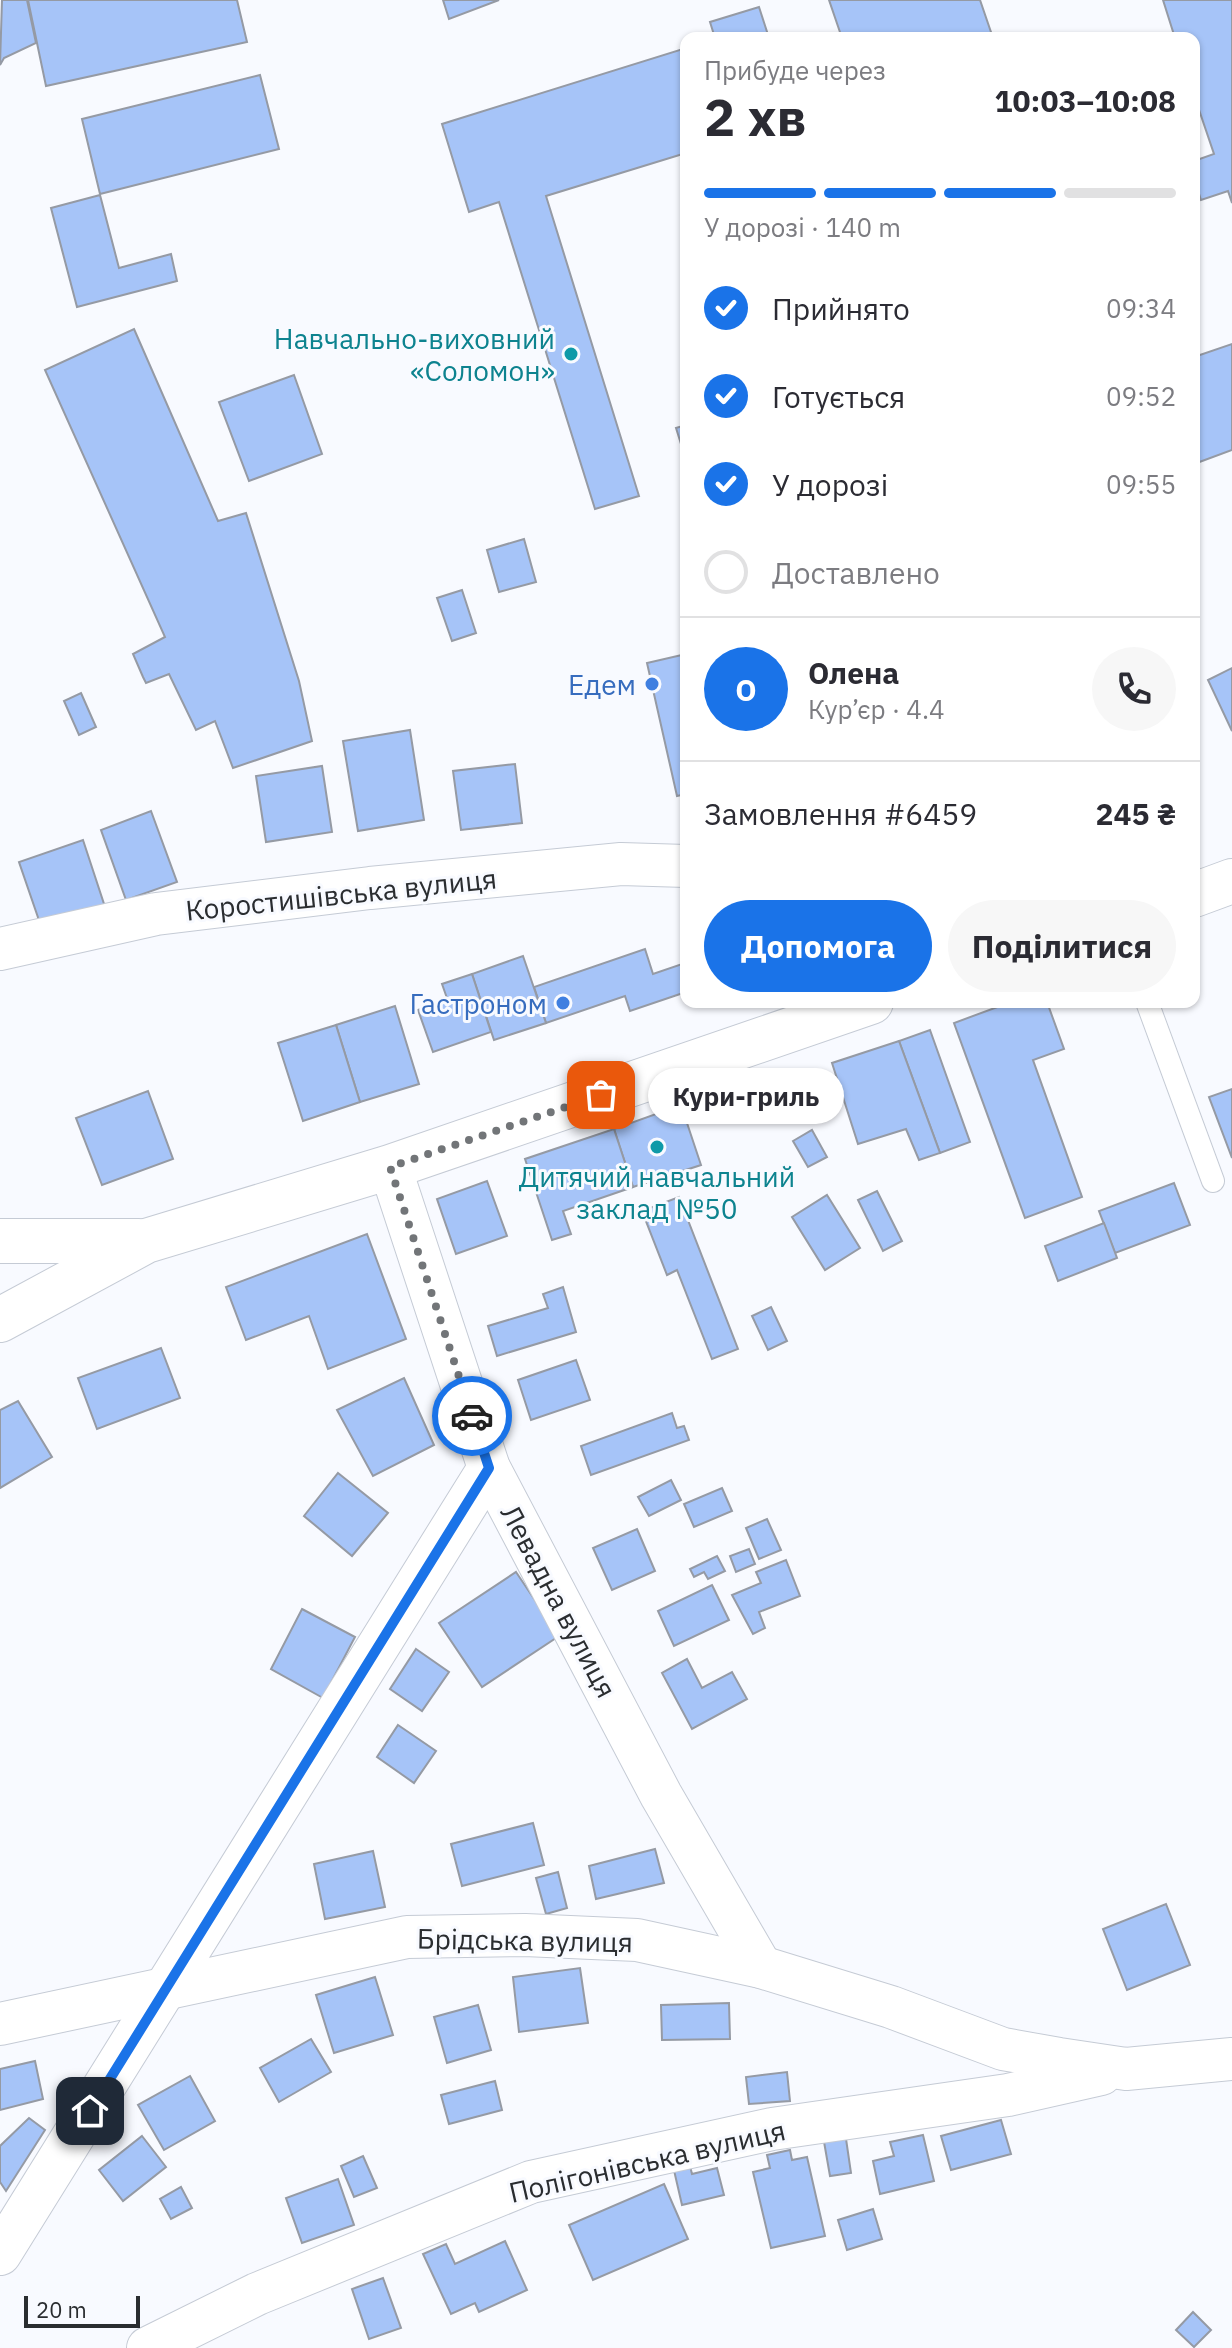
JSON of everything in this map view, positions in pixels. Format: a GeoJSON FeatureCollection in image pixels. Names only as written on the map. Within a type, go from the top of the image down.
{"type":"FeatureCollection","features":[{"type":"Feature","properties":{"kind":"main road"},"geometry":{"type":"LineString","coordinates":[[1200,893],[1232,881]]}},
{"type":"Feature","properties":{"kind":"main road"},"geometry":{"type":"LineString","coordinates":[[0,1320],[146,1241],[390,1167],[854,1008]]}},
{"type":"Feature","properties":{"kind":"main road"},"geometry":{"type":"LineString","coordinates":[[0,1241],[146,1241]]}},
{"type":"Feature","properties":{"kind":"street","name":"Коростишівська вулиця"},"geometry":{"type":"LineString","coordinates":[[0,949],[156,914],[355,890],[621,864],[680,866]]}},
{"type":"Feature","properties":{"kind":"street","name":"Левадна вулиця"},"geometry":{"type":"LineString","coordinates":[[390,1167],[489,1468],[661,1795],[761,1967]]}},
{"type":"Feature","properties":{"kind":"street"},"geometry":{"type":"LineString","coordinates":[[0,2254],[489,1468]]}},
{"type":"Feature","properties":{"kind":"street","name":"Брідська вулиця"},"geometry":{"type":"LineString","coordinates":[[0,2024],[407,1937],[525,1935],[637,1940],[761,1967],[891,2007],[1003,2049],[1126,2069],[1232,2059]]}},
{"type":"Feature","properties":{"kind":"street","name":"Полігонівська вулиця"},"geometry":{"type":"LineString","coordinates":[[148,2348],[257,2294],[531,2182],[772,2129],[1008,2095],[1126,2069]]}},
{"type":"Feature","properties":{"kind":"lane"},"geometry":{"type":"LineString","coordinates":[[1149,1008],[1213,1181]]}},
{"type":"Feature","properties":{"kind":"building"},"geometry":{"type":"Polygon","coordinates":[[[2,0],[27,0],[36,43],[4,58],[0,65],[2,0]]]}},
{"type":"Feature","properties":{"kind":"building"},"geometry":{"type":"Polygon","coordinates":[[[28,0],[237,0],[247,42],[46,86],[28,0]]]}},
{"type":"Feature","properties":{"kind":"building"},"geometry":{"type":"Polygon","coordinates":[[[443,0],[499,0],[449,19],[443,0]]]}},
{"type":"Feature","properties":{"kind":"building"},"geometry":{"type":"Polygon","coordinates":[[[829,0],[980,0],[991,32],[840,32],[829,0]]]}},
{"type":"Feature","properties":{"kind":"building"},"geometry":{"type":"Polygon","coordinates":[[[1163,0],[1232,0],[1232,203],[1228,191],[1201,200],[1200,159],[1214,154],[1200,113],[1200,32],[1173,32],[1163,0]]]}},
{"type":"Feature","properties":{"kind":"building"},"geometry":{"type":"Polygon","coordinates":[[[759,7],[767,32],[713,32],[710,22],[759,7]]]}},
{"type":"Feature","properties":{"kind":"building","name":"Навчально-виховний «Соломон»"},"geometry":{"type":"Polygon","coordinates":[[[680,50],[680,155],[546,196],[639,496],[595,509],[499,202],[469,212],[442,124],[680,50]]]}},
{"type":"Feature","properties":{"kind":"building"},"geometry":{"type":"Polygon","coordinates":[[[260,75],[279,149],[100,194],[82,119],[260,75]]]}},
{"type":"Feature","properties":{"kind":"building"},"geometry":{"type":"Polygon","coordinates":[[[100,195],[119,268],[171,254],[177,281],[77,307],[51,208],[100,195]]]}},
{"type":"Feature","properties":{"kind":"building"},"geometry":{"type":"Polygon","coordinates":[[[134,329],[218,521],[246,513],[299,681],[312,741],[233,768],[215,721],[196,730],[169,674],[146,683],[143,677],[133,654],[165,637],[45,370],[134,329]]]}},
{"type":"Feature","properties":{"kind":"building"},"geometry":{"type":"Polygon","coordinates":[[[1232,344],[1232,450],[1200,462],[1200,355],[1232,344]]]}},
{"type":"Feature","properties":{"kind":"building"},"geometry":{"type":"Polygon","coordinates":[[[294,375],[322,454],[249,481],[219,402],[294,375]]]}},
{"type":"Feature","properties":{"kind":"building"},"geometry":{"type":"Polygon","coordinates":[[[524,539],[536,582],[499,592],[487,550],[524,539]]]}},
{"type":"Feature","properties":{"kind":"building"},"geometry":{"type":"Polygon","coordinates":[[[462,590],[476,633],[452,641],[437,598],[462,590]]]}},
{"type":"Feature","properties":{"kind":"building"},"geometry":{"type":"Polygon","coordinates":[[[680,655],[680,795],[677,796],[647,663],[680,655]]]}},
{"type":"Feature","properties":{"kind":"building"},"geometry":{"type":"Polygon","coordinates":[[[1232,668],[1232,731],[1208,680],[1232,668]]]}},
{"type":"Feature","properties":{"kind":"building"},"geometry":{"type":"Polygon","coordinates":[[[81,693],[96,727],[79,735],[64,701],[81,693]]]}},
{"type":"Feature","properties":{"kind":"building"},"geometry":{"type":"Polygon","coordinates":[[[410,730],[424,820],[358,831],[343,741],[410,730]]]}},
{"type":"Feature","properties":{"kind":"building"},"geometry":{"type":"Polygon","coordinates":[[[515,764],[522,823],[461,830],[453,771],[515,764]]]}},
{"type":"Feature","properties":{"kind":"building"},"geometry":{"type":"Polygon","coordinates":[[[322,766],[332,832],[266,842],[256,776],[322,766]]]}},
{"type":"Feature","properties":{"kind":"building"},"geometry":{"type":"Polygon","coordinates":[[[151,811],[177,882],[126,900],[101,830],[151,811]]]}},
{"type":"Feature","properties":{"kind":"building"},"geometry":{"type":"Polygon","coordinates":[[[83,840],[105,907],[42,929],[19,862],[83,840]]]}},
{"type":"Feature","properties":{"kind":"building"},"geometry":{"type":"Polygon","coordinates":[[[645,949],[653,974],[680,965],[680,994],[630,1011],[625,996],[546,1023],[534,987],[645,949]]]}},
{"type":"Feature","properties":{"kind":"building"},"geometry":{"type":"Polygon","coordinates":[[[523,956],[546,1023],[494,1040],[472,974],[523,956]]]}},
{"type":"Feature","properties":{"kind":"building"},"geometry":{"type":"Polygon","coordinates":[[[472,974],[491,1032],[433,1052],[418,1010],[448,1001],[442,984],[472,974]]]}},
{"type":"Feature","properties":{"kind":"building"},"geometry":{"type":"Polygon","coordinates":[[[395,1006],[419,1084],[360,1102],[336,1025],[395,1006]]]}},
{"type":"Feature","properties":{"kind":"building"},"geometry":{"type":"Polygon","coordinates":[[[995,1008],[1049,1008],[1064,1049],[1033,1060],[1082,1197],[1025,1218],[954,1023],[995,1008]]]}},
{"type":"Feature","properties":{"kind":"building"},"geometry":{"type":"Polygon","coordinates":[[[336,1025],[360,1102],[303,1121],[278,1043],[336,1025]]]}},
{"type":"Feature","properties":{"kind":"building"},"geometry":{"type":"Polygon","coordinates":[[[930,1030],[970,1142],[940,1153],[899,1041],[930,1030]]]}},
{"type":"Feature","properties":{"kind":"building"},"geometry":{"type":"Polygon","coordinates":[[[899,1041],[940,1153],[919,1160],[906,1129],[858,1144],[832,1063],[899,1041]]]}},
{"type":"Feature","properties":{"kind":"building"},"geometry":{"type":"Polygon","coordinates":[[[1232,1089],[1232,1158],[1209,1097],[1232,1089]]]}},
{"type":"Feature","properties":{"kind":"building"},"geometry":{"type":"Polygon","coordinates":[[[148,1091],[173,1159],[102,1185],[76,1118],[148,1091]]]}},
{"type":"Feature","properties":{"kind":"building","name":"Дитячий навчальний заклад №50"},"geometry":{"type":"Polygon","coordinates":[[[681,1105],[701,1165],[633,1187],[614,1129],[681,1105]]]}},
{"type":"Feature","properties":{"kind":"building"},"geometry":{"type":"Polygon","coordinates":[[[614,1129],[633,1187],[563,1211],[571,1234],[552,1240],[525,1159],[614,1129]]]}},
{"type":"Feature","properties":{"kind":"building"},"geometry":{"type":"Polygon","coordinates":[[[812,1130],[827,1157],[808,1167],[793,1141],[812,1130]]]}},
{"type":"Feature","properties":{"kind":"building"},"geometry":{"type":"Polygon","coordinates":[[[487,1181],[507,1236],[456,1254],[437,1199],[487,1181]]]}},
{"type":"Feature","properties":{"kind":"building"},"geometry":{"type":"Polygon","coordinates":[[[1174,1183],[1190,1225],[1115,1253],[1099,1211],[1174,1183]]]}},
{"type":"Feature","properties":{"kind":"building"},"geometry":{"type":"Polygon","coordinates":[[[877,1191],[902,1241],[883,1251],[858,1200],[877,1191]]]}},
{"type":"Feature","properties":{"kind":"building"},"geometry":{"type":"Polygon","coordinates":[[[827,1195],[860,1248],[825,1270],[792,1217],[827,1195]]]}},
{"type":"Feature","properties":{"kind":"building"},"geometry":{"type":"Polygon","coordinates":[[[679,1197],[738,1349],[712,1359],[677,1270],[667,1275],[642,1211],[679,1197]]]}},
{"type":"Feature","properties":{"kind":"building"},"geometry":{"type":"Polygon","coordinates":[[[1104,1223],[1117,1258],[1058,1281],[1045,1246],[1104,1223]]]}},
{"type":"Feature","properties":{"kind":"building"},"geometry":{"type":"Polygon","coordinates":[[[367,1234],[406,1339],[328,1369],[309,1316],[246,1340],[226,1287],[367,1234]]]}},
{"type":"Feature","properties":{"kind":"building"},"geometry":{"type":"Polygon","coordinates":[[[563,1287],[576,1332],[497,1356],[488,1326],[548,1308],[543,1294],[563,1287]]]}},
{"type":"Feature","properties":{"kind":"building"},"geometry":{"type":"Polygon","coordinates":[[[771,1307],[787,1341],[768,1350],[752,1316],[771,1307]]]}},
{"type":"Feature","properties":{"kind":"building"},"geometry":{"type":"Polygon","coordinates":[[[161,1348],[180,1398],[97,1429],[78,1378],[161,1348]]]}},
{"type":"Feature","properties":{"kind":"building"},"geometry":{"type":"Polygon","coordinates":[[[576,1360],[590,1400],[531,1420],[518,1380],[576,1360]]]}},
{"type":"Feature","properties":{"kind":"building"},"geometry":{"type":"Polygon","coordinates":[[[404,1378],[434,1445],[373,1476],[337,1410],[404,1378]]]}},
{"type":"Feature","properties":{"kind":"building"},"geometry":{"type":"Polygon","coordinates":[[[18,1401],[52,1457],[0,1488],[0,1410],[18,1401]]]}},
{"type":"Feature","properties":{"kind":"building"},"geometry":{"type":"Polygon","coordinates":[[[672,1413],[677,1428],[684,1426],[689,1440],[591,1475],[581,1446],[672,1413]]]}},
{"type":"Feature","properties":{"kind":"building"},"geometry":{"type":"Polygon","coordinates":[[[338,1473],[388,1513],[352,1556],[304,1516],[338,1473]]]}},
{"type":"Feature","properties":{"kind":"building"},"geometry":{"type":"Polygon","coordinates":[[[671,1480],[681,1500],[649,1516],[638,1497],[671,1480]]]}},
{"type":"Feature","properties":{"kind":"building"},"geometry":{"type":"Polygon","coordinates":[[[722,1488],[732,1511],[694,1527],[684,1504],[722,1488]]]}},
{"type":"Feature","properties":{"kind":"building"},"geometry":{"type":"Polygon","coordinates":[[[767,1519],[781,1550],[759,1559],[746,1528],[767,1519]]]}},
{"type":"Feature","properties":{"kind":"building"},"geometry":{"type":"Polygon","coordinates":[[[637,1529],[655,1571],[612,1590],[593,1548],[637,1529]]]}},
{"type":"Feature","properties":{"kind":"building"},"geometry":{"type":"Polygon","coordinates":[[[749,1549],[755,1564],[736,1572],[730,1556],[749,1549]]]}},
{"type":"Feature","properties":{"kind":"building"},"geometry":{"type":"Polygon","coordinates":[[[717,1556],[725,1571],[708,1579],[704,1572],[694,1577],[690,1569],[717,1556]]]}},
{"type":"Feature","properties":{"kind":"building"},"geometry":{"type":"Polygon","coordinates":[[[786,1560],[800,1596],[759,1612],[765,1628],[753,1634],[732,1595],[761,1583],[756,1572],[786,1560]]]}},
{"type":"Feature","properties":{"kind":"building"},"geometry":{"type":"Polygon","coordinates":[[[516,1572],[559,1636],[482,1687],[439,1623],[516,1572]]]}},
{"type":"Feature","properties":{"kind":"building"},"geometry":{"type":"Polygon","coordinates":[[[712,1585],[729,1620],[674,1646],[658,1611],[712,1585]]]}},
{"type":"Feature","properties":{"kind":"building"},"geometry":{"type":"Polygon","coordinates":[[[302,1609],[355,1637],[323,1698],[271,1669],[302,1609]]]}},
{"type":"Feature","properties":{"kind":"building"},"geometry":{"type":"Polygon","coordinates":[[[416,1649],[449,1672],[422,1711],[390,1689],[416,1649]]]}},
{"type":"Feature","properties":{"kind":"building"},"geometry":{"type":"Polygon","coordinates":[[[687,1659],[702,1688],[732,1672],[747,1699],[692,1729],[662,1673],[687,1659]]]}},
{"type":"Feature","properties":{"kind":"building"},"geometry":{"type":"Polygon","coordinates":[[[398,1725],[436,1751],[414,1783],[377,1757],[398,1725]]]}},
{"type":"Feature","properties":{"kind":"building"},"geometry":{"type":"Polygon","coordinates":[[[533,1823],[544,1865],[462,1886],[451,1844],[533,1823]]]}},
{"type":"Feature","properties":{"kind":"building"},"geometry":{"type":"Polygon","coordinates":[[[655,1849],[664,1883],[596,1899],[589,1866],[655,1849]]]}},
{"type":"Feature","properties":{"kind":"building"},"geometry":{"type":"Polygon","coordinates":[[[373,1851],[385,1907],[325,1919],[314,1864],[373,1851]]]}},
{"type":"Feature","properties":{"kind":"building"},"geometry":{"type":"Polygon","coordinates":[[[558,1872],[567,1908],[546,1914],[536,1878],[558,1872]]]}},
{"type":"Feature","properties":{"kind":"building"},"geometry":{"type":"Polygon","coordinates":[[[1166,1904],[1190,1965],[1127,1990],[1103,1929],[1166,1904]]]}},
{"type":"Feature","properties":{"kind":"building"},"geometry":{"type":"Polygon","coordinates":[[[580,1968],[588,2023],[519,2032],[513,1977],[580,1968]]]}},
{"type":"Feature","properties":{"kind":"building"},"geometry":{"type":"Polygon","coordinates":[[[375,1977],[393,2035],[334,2053],[316,1995],[375,1977]]]}},
{"type":"Feature","properties":{"kind":"building"},"geometry":{"type":"Polygon","coordinates":[[[729,2003],[730,2039],[662,2040],[661,2005],[729,2003]]]}},
{"type":"Feature","properties":{"kind":"building"},"geometry":{"type":"Polygon","coordinates":[[[478,2005],[491,2050],[447,2063],[434,2017],[478,2005]]]}},
{"type":"Feature","properties":{"kind":"building"},"geometry":{"type":"Polygon","coordinates":[[[311,2039],[331,2072],[279,2102],[260,2068],[311,2039]]]}},
{"type":"Feature","properties":{"kind":"building"},"geometry":{"type":"Polygon","coordinates":[[[35,2061],[43,2099],[0,2110],[0,2069],[35,2061]]]}},
{"type":"Feature","properties":{"kind":"building"},"geometry":{"type":"Polygon","coordinates":[[[787,2072],[790,2101],[749,2104],[746,2077],[787,2072]]]}},
{"type":"Feature","properties":{"kind":"building"},"geometry":{"type":"Polygon","coordinates":[[[190,2076],[215,2121],[164,2150],[138,2105],[190,2076]]]}},
{"type":"Feature","properties":{"kind":"building"},"geometry":{"type":"Polygon","coordinates":[[[495,2081],[502,2110],[449,2124],[441,2095],[495,2081]]]}},
{"type":"Feature","properties":{"kind":"building"},"geometry":{"type":"Polygon","coordinates":[[[29,2118],[45,2130],[6,2191],[0,2182],[0,2146],[29,2118]]]}},
{"type":"Feature","properties":{"kind":"building"},"geometry":{"type":"Polygon","coordinates":[[[1001,2120],[1011,2154],[951,2170],[941,2136],[1001,2120]]]}},
{"type":"Feature","properties":{"kind":"building"},"geometry":{"type":"Polygon","coordinates":[[[845,2132],[851,2173],[830,2176],[823,2136],[845,2132]]]}},
{"type":"Feature","properties":{"kind":"building"},"geometry":{"type":"Polygon","coordinates":[[[923,2135],[934,2181],[880,2194],[873,2161],[894,2156],[890,2142],[923,2135]]]}},
{"type":"Feature","properties":{"kind":"building"},"geometry":{"type":"Polygon","coordinates":[[[142,2136],[166,2167],[123,2201],[99,2170],[142,2136]]]}},
{"type":"Feature","properties":{"kind":"building"},"geometry":{"type":"Polygon","coordinates":[[[790,2150],[792,2160],[807,2157],[825,2236],[771,2248],[753,2172],[770,2168],[767,2155],[790,2150]]]}},
{"type":"Feature","properties":{"kind":"building"},"geometry":{"type":"Polygon","coordinates":[[[363,2156],[377,2188],[354,2197],[341,2166],[363,2156]]]}},
{"type":"Feature","properties":{"kind":"building"},"geometry":{"type":"Polygon","coordinates":[[[689,2162],[692,2174],[717,2168],[724,2195],[682,2205],[673,2166],[689,2162]]]}},
{"type":"Feature","properties":{"kind":"building"},"geometry":{"type":"Polygon","coordinates":[[[338,2179],[354,2225],[302,2243],[286,2198],[338,2179]]]}},
{"type":"Feature","properties":{"kind":"building"},"geometry":{"type":"Polygon","coordinates":[[[664,2184],[688,2239],[593,2280],[569,2225],[664,2184]]]}},
{"type":"Feature","properties":{"kind":"building"},"geometry":{"type":"Polygon","coordinates":[[[181,2187],[192,2208],[171,2219],[160,2199],[181,2187]]]}},
{"type":"Feature","properties":{"kind":"building"},"geometry":{"type":"Polygon","coordinates":[[[873,2209],[882,2239],[847,2250],[838,2220],[873,2209]]]}},
{"type":"Feature","properties":{"kind":"building"},"geometry":{"type":"Polygon","coordinates":[[[505,2241],[527,2290],[479,2312],[475,2303],[451,2314],[423,2254],[446,2244],[455,2264],[505,2241]]]}},
{"type":"Feature","properties":{"kind":"building"},"geometry":{"type":"Polygon","coordinates":[[[383,2278],[401,2328],[369,2339],[352,2289],[383,2278]]]}},
{"type":"Feature","properties":{"kind":"building"},"geometry":{"type":"Polygon","coordinates":[[[1193,2312],[1211,2330],[1194,2347],[1176,2330],[1193,2312]]]}},
{"type":"Feature","properties":{"kind":"way so far"},"geometry":{"type":"LineString","coordinates":[[472,1416],[390,1167],[601,1095]]}},
{"type":"Feature","properties":{"kind":"place","name":"Навчально-виховний «Соломон»"},"geometry":{"type":"Point","coordinates":[571,354]}},
{"type":"Feature","properties":{"kind":"place","name":"Едем"},"geometry":{"type":"Point","coordinates":[652,684]}},
{"type":"Feature","properties":{"kind":"place","name":"Гастроном"},"geometry":{"type":"Point","coordinates":[563,1003]}},
{"type":"Feature","properties":{"kind":"place","name":"Кури-гриль"},"geometry":{"type":"Point","coordinates":[601,1095]}},
{"type":"Feature","properties":{"kind":"place","name":"Дитячий навчальний заклад №50"},"geometry":{"type":"Point","coordinates":[657,1147]}},
{"type":"Feature","properties":{"kind":"route"},"geometry":{"type":"LineString","coordinates":[[90,2111],[489,1468],[472,1416]]}}]}
